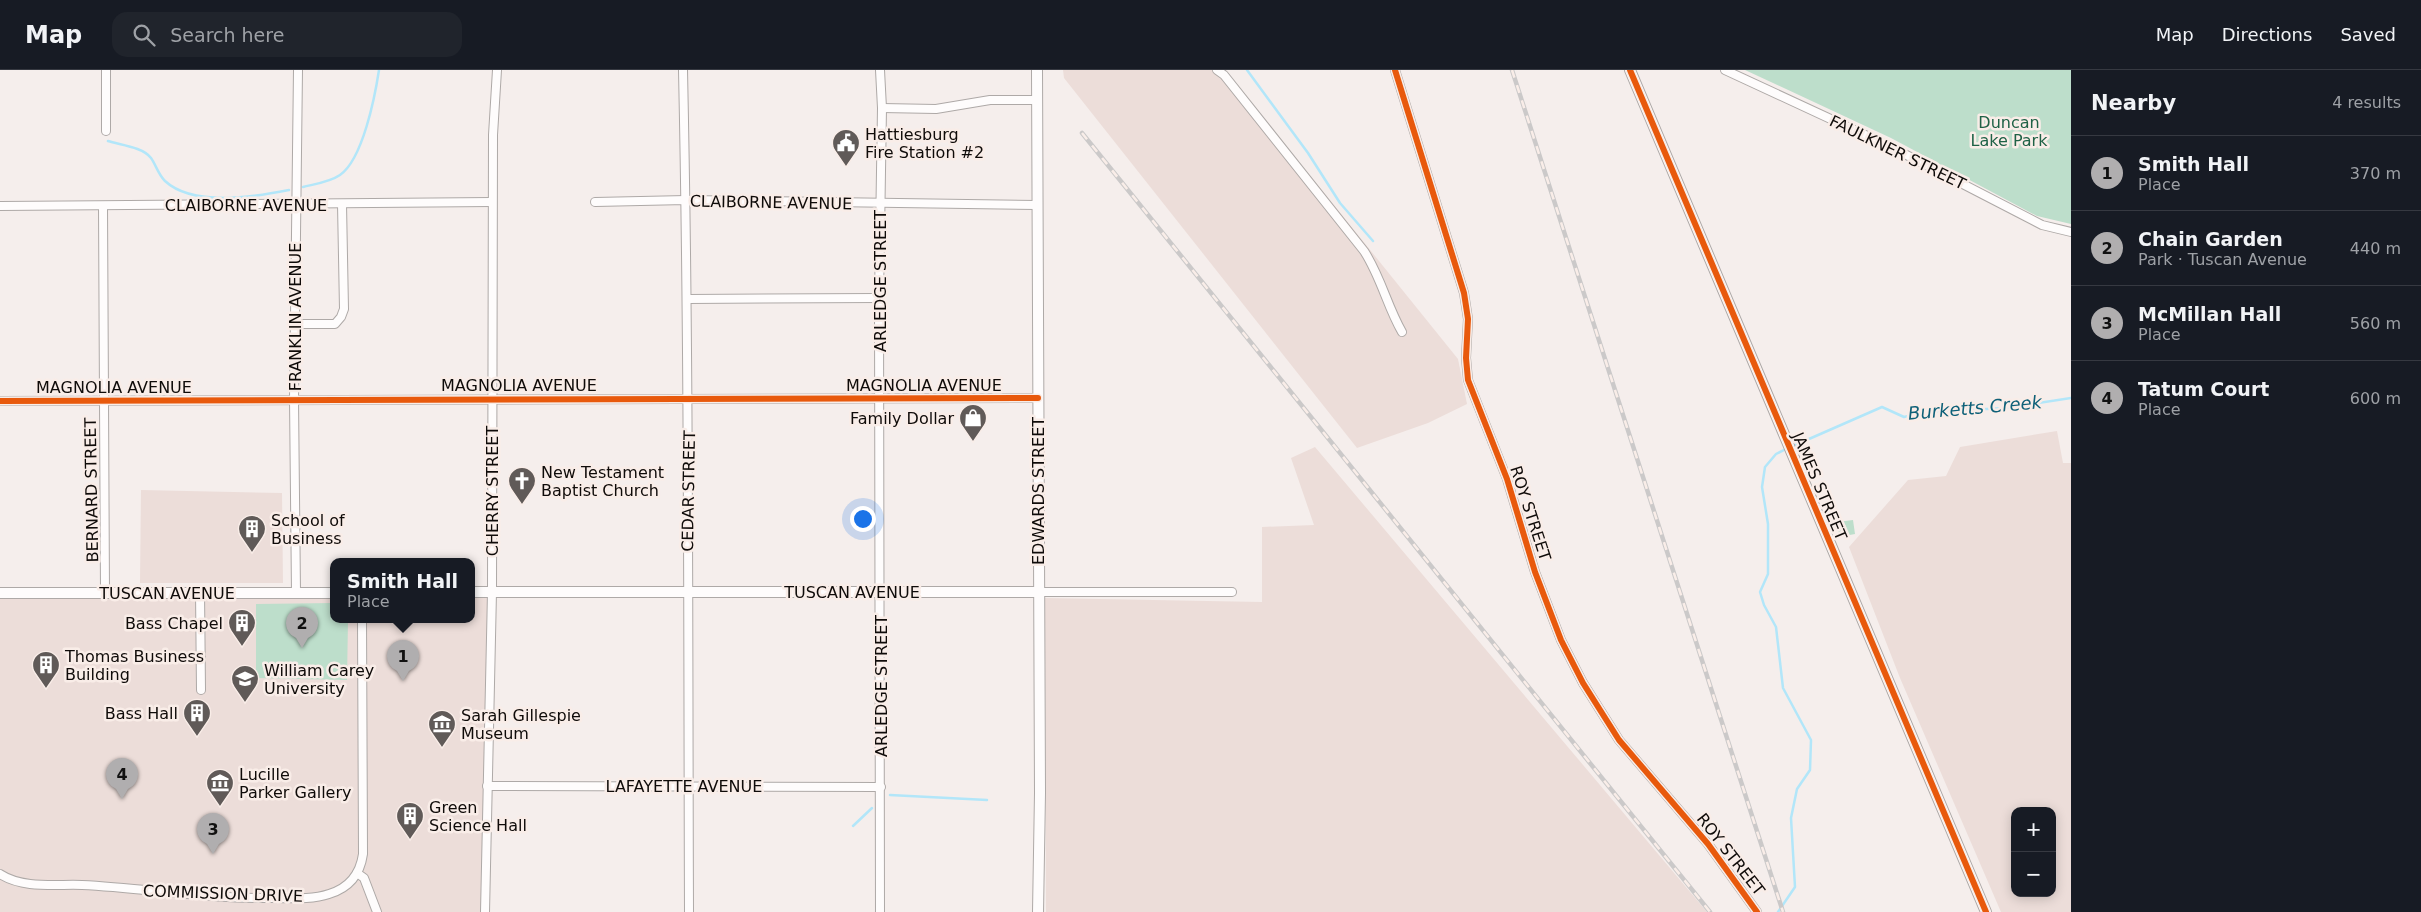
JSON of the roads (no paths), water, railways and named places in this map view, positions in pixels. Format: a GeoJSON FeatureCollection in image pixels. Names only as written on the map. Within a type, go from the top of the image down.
{"type":"FeatureCollection","features":[{"type":"Feature","properties":{"kind":"main road","name":"EDWARDS STREET"},"geometry":{"type":"LineString","coordinates":[[1037,70],[1038,912]]}},
{"type":"Feature","properties":{"kind":"main road","name":"JAMES STREET"},"geometry":{"type":"LineString","coordinates":[[1630,70],[1786,444],[1986,912]]}},
{"type":"Feature","properties":{"kind":"main road","name":"TUSCAN AVENUE"},"geometry":{"type":"LineString","coordinates":[[475,592],[1038,592]]}},
{"type":"Feature","properties":{"kind":"main road","name":"TUSCAN AVENUE"},"geometry":{"type":"LineString","coordinates":[[0,593],[330,593]]}},
{"type":"Feature","properties":{"kind":"street"},"geometry":{"type":"LineString","coordinates":[[106,70],[106,131]]}},
{"type":"Feature","properties":{"kind":"street","name":"FRANKLIN AVENUE"},"geometry":{"type":"LineString","coordinates":[[296,593],[294,399],[298,70]]}},
{"type":"Feature","properties":{"kind":"street","name":"CHERRY STREET"},"geometry":{"type":"LineString","coordinates":[[486,912],[492,592],[492,202],[497,70]]}},
{"type":"Feature","properties":{"kind":"street","name":"CEDAR STREET"},"geometry":{"type":"LineString","coordinates":[[683,70],[689,400],[687,593],[689,912]]}},
{"type":"Feature","properties":{"kind":"street","name":"ARLEDGE STREET"},"geometry":{"type":"LineString","coordinates":[[880,70],[882,108],[879,298],[880,912]]}},
{"type":"Feature","properties":{"kind":"street"},"geometry":{"type":"LineString","coordinates":[[1217,70],[1224,75],[1364,251],[1376,270],[1394,319],[1402,332]]}},
{"type":"Feature","properties":{"kind":"street","name":"ROY STREET"},"geometry":{"type":"LineString","coordinates":[[1395,70],[1464,293],[1468,319],[1466,358],[1468,380],[1507,480],[1535,572],[1561,640],[1583,683],[1619,740],[1708,844],[1757,912]]}},
{"type":"Feature","properties":{"kind":"street","name":"FAULKNER STREET"},"geometry":{"type":"LineString","coordinates":[[1725,70],[1891,147],[2042,225],[2071,232]]}},
{"type":"Feature","properties":{"kind":"street"},"geometry":{"type":"LineString","coordinates":[[882,108],[936,109],[990,100],[1037,100]]}},
{"type":"Feature","properties":{"kind":"street","name":"CLAIBORNE AVENUE"},"geometry":{"type":"LineString","coordinates":[[595,202],[686,200],[1037,204]]}},
{"type":"Feature","properties":{"kind":"street","name":"CLAIBORNE AVENUE"},"geometry":{"type":"LineString","coordinates":[[0,206],[492,202]]}},
{"type":"Feature","properties":{"kind":"street"},"geometry":{"type":"LineString","coordinates":[[296,324],[335,324],[341,317],[344,309],[342,204]]}},
{"type":"Feature","properties":{"kind":"street","name":"BERNARD STREET"},"geometry":{"type":"LineString","coordinates":[[103,206],[105,593]]}},
{"type":"Feature","properties":{"kind":"street"},"geometry":{"type":"LineString","coordinates":[[688,299],[879,298]]}},
{"type":"Feature","properties":{"kind":"street","name":"MAGNOLIA AVENUE"},"geometry":{"type":"LineString","coordinates":[[0,401],[491,398],[689,400],[1038,398]]}},
{"type":"Feature","properties":{"kind":"street"},"geometry":{"type":"LineString","coordinates":[[200,592],[201,690]]}},
{"type":"Feature","properties":{"kind":"street","name":"TUSCAN AVENUE"},"geometry":{"type":"LineString","coordinates":[[1038,592],[1232,592]]}},
{"type":"Feature","properties":{"kind":"street"},"geometry":{"type":"LineString","coordinates":[[362,623],[363,854],[357,873],[364,878],[377,912]]}},
{"type":"Feature","properties":{"kind":"street","name":"LAFAYETTE AVENUE"},"geometry":{"type":"LineString","coordinates":[[487,786],[881,787]]}},
{"type":"Feature","properties":{"kind":"street","name":"COMMISSION DRIVE"},"geometry":{"type":"LineString","coordinates":[[0,874],[4,881],[48,886],[82,885],[252,898],[289,898],[329,894],[346,887],[357,873]]}},
{"type":"Feature","properties":{"kind":"waterway"},"geometry":{"type":"LineString","coordinates":[[303,187],[332,179],[340,175],[348,167],[367,126],[379,70]]}},
{"type":"Feature","properties":{"kind":"waterway"},"geometry":{"type":"LineString","coordinates":[[1247,70],[1308,153],[1340,203],[1373,241]]}},
{"type":"Feature","properties":{"kind":"waterway"},"geometry":{"type":"LineString","coordinates":[[108,141],[143,151],[151,158],[165,181],[177,189],[191,194],[224,198],[289,190]]}},
{"type":"Feature","properties":{"kind":"waterway","name":"Burketts Creek"},"geometry":{"type":"LineString","coordinates":[[1793,446],[1882,407],[1904,417],[1925,412],[2007,408],[2071,398]]}},
{"type":"Feature","properties":{"kind":"waterway","name":"Burketts Creek"},"geometry":{"type":"LineString","coordinates":[[1778,912],[1795,887],[1791,818],[1797,789],[1810,770],[1811,740],[1783,688],[1776,627],[1764,605],[1760,592],[1768,574],[1768,524],[1762,487],[1765,467],[1776,454],[1788,448]]}},
{"type":"Feature","properties":{"kind":"waterway"},"geometry":{"type":"LineString","coordinates":[[890,795],[987,800]]}},
{"type":"Feature","properties":{"kind":"waterway"},"geometry":{"type":"LineString","coordinates":[[853,826],[872,808]]}},
{"type":"Feature","properties":{"kind":"railway"},"geometry":{"type":"LineString","coordinates":[[1512,70],[1783,912]]}},
{"type":"Feature","properties":{"kind":"railway"},"geometry":{"type":"LineString","coordinates":[[1082,133],[1710,912]]}},
{"type":"Feature","properties":{"kind":"place","name":"Hattiesburg Fire Station #2"},"geometry":{"type":"Point","coordinates":[846,167]}},
{"type":"Feature","properties":{"kind":"place","name":"Family Dollar"},"geometry":{"type":"Point","coordinates":[973,442]}},
{"type":"Feature","properties":{"kind":"place","name":"New Testament Baptist Church"},"geometry":{"type":"Point","coordinates":[522,505]}},
{"type":"Feature","properties":{"kind":"place","name":"School of Business"},"geometry":{"type":"Point","coordinates":[252,553]}},
{"type":"Feature","properties":{"kind":"place","name":"Bass Chapel"},"geometry":{"type":"Point","coordinates":[242,647]}},
{"type":"Feature","properties":{"kind":"place","name":"Chain Garden"},"geometry":{"type":"Point","coordinates":[302,648]}},
{"type":"Feature","properties":{"kind":"place","name":"Smith Hall"},"geometry":{"type":"Point","coordinates":[403,681]}},
{"type":"Feature","properties":{"kind":"place","name":"Thomas Business Building"},"geometry":{"type":"Point","coordinates":[46,689]}},
{"type":"Feature","properties":{"kind":"place","name":"William Carey University"},"geometry":{"type":"Point","coordinates":[245,703]}},
{"type":"Feature","properties":{"kind":"place","name":"Bass Hall"},"geometry":{"type":"Point","coordinates":[197,737]}},
{"type":"Feature","properties":{"kind":"place","name":"Sarah Gillespie Museum"},"geometry":{"type":"Point","coordinates":[442,748]}},
{"type":"Feature","properties":{"kind":"place","name":"Tatum Court"},"geometry":{"type":"Point","coordinates":[122,799]}},
{"type":"Feature","properties":{"kind":"place","name":"Lucille Parker Gallery"},"geometry":{"type":"Point","coordinates":[220,807]}},
{"type":"Feature","properties":{"kind":"place","name":"Green Science Hall"},"geometry":{"type":"Point","coordinates":[410,840]}},
{"type":"Feature","properties":{"kind":"place","name":"McMillan Hall"},"geometry":{"type":"Point","coordinates":[213,854]}},
{"type":"Feature","properties":{"kind":"park label","name":"Duncan Lake Park"},"geometry":{"type":"Point","coordinates":[2009,131]}}]}
